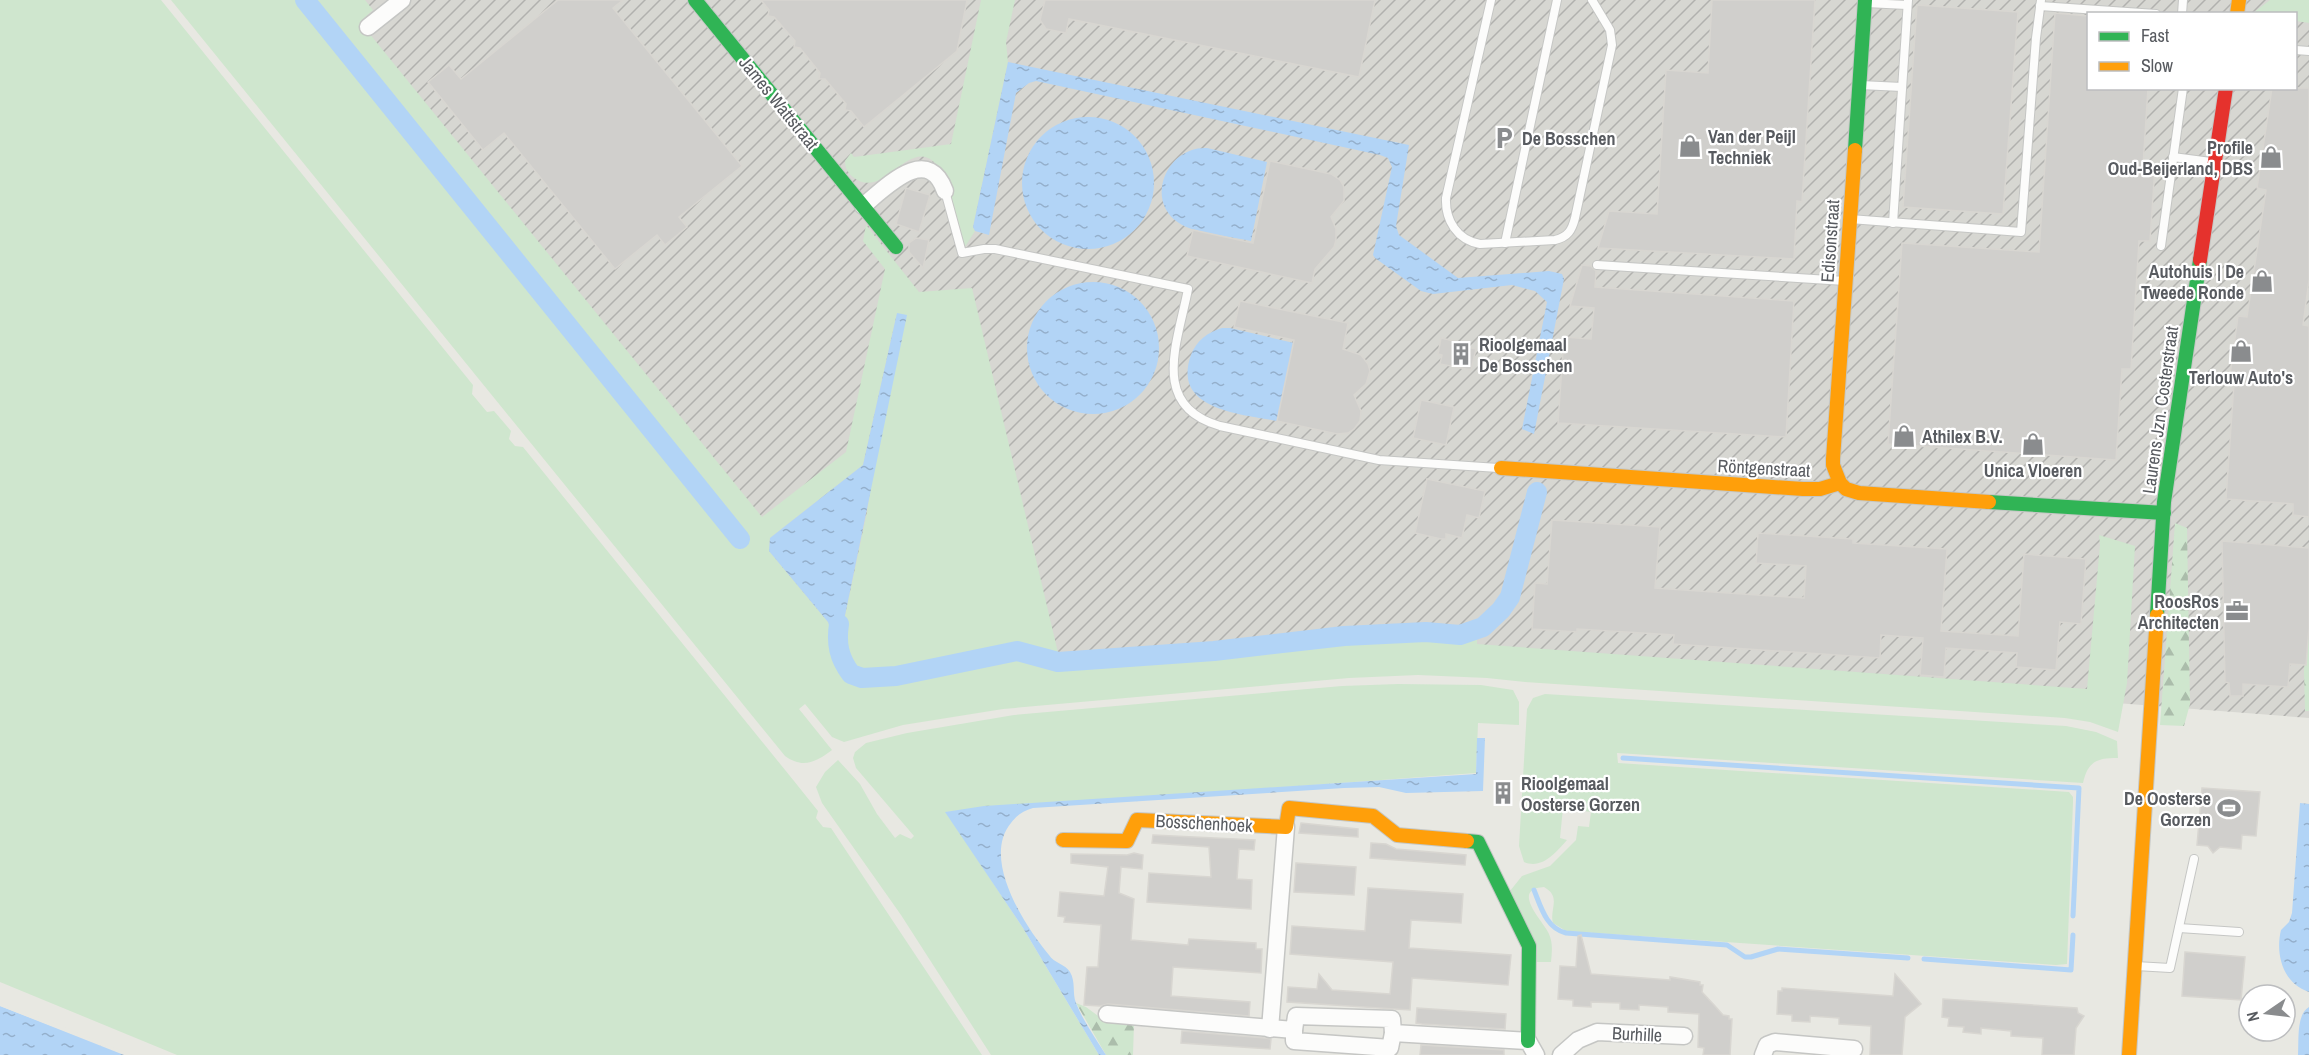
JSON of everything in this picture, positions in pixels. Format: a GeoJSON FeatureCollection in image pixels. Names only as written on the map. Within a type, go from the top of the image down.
{"type":"FeatureCollection","features":[{"type":"Feature","properties":{"kind":"street"},"geometry":{"type":"LineString","coordinates":[[368,27],[402,0]]}},
{"type":"Feature","properties":{"kind":"street","name":"James Wattstraat"},"geometry":{"type":"LineString","coordinates":[[695,0],[896,247]]}},
{"type":"Feature","properties":{"kind":"street","name":"Edisonstraat"},"geometry":{"type":"LineString","coordinates":[[1840,483],[1833,459],[1865,2]]}},
{"type":"Feature","properties":{"kind":"street","name":"Laurens Jzn. Costerstraat"},"geometry":{"type":"LineString","coordinates":[[2129,1055],[2164,513],[2226,90]]}},
{"type":"Feature","properties":{"kind":"street"},"geometry":{"type":"LineString","coordinates":[[863,206],[898,178],[920,169],[930,170],[937,174],[945,191]]}},
{"type":"Feature","properties":{"kind":"street","name":"Röntgenstraat"},"geometry":{"type":"LineString","coordinates":[[1501,468],[1803,489],[1820,489],[1840,483]]}},
{"type":"Feature","properties":{"kind":"street"},"geometry":{"type":"LineString","coordinates":[[1840,483],[1846,489],[1859,493],[2164,513]]}},
{"type":"Feature","properties":{"kind":"street"},"geometry":{"type":"LineString","coordinates":[[1270,1029],[1289,808],[1373,816],[1397,835],[1478,842],[1529,946],[1532,1048],[1393,1033]]}},
{"type":"Feature","properties":{"kind":"street","name":"Bosschenhoek"},"geometry":{"type":"LineString","coordinates":[[1063,840],[1127,842],[1137,820],[1286,827]]}},
{"type":"Feature","properties":{"kind":"street"},"geometry":{"type":"LineString","coordinates":[[1107,1014],[1294,1030]]}},
{"type":"Feature","properties":{"kind":"street"},"geometry":{"type":"LineString","coordinates":[[1296,1016],[1392,1019],[1393,1033],[1390,1048],[1294,1041],[1296,1016]]}},
{"type":"Feature","properties":{"kind":"street","name":"Burhille"},"geometry":{"type":"LineString","coordinates":[[1561,1055],[1578,1040],[1596,1032],[1684,1036]]}},
{"type":"Feature","properties":{"kind":"street"},"geometry":{"type":"LineString","coordinates":[[1763,1055],[1767,1045],[1775,1042],[1854,1049]]}},
{"type":"Feature","properties":{"kind":"lane"},"geometry":{"type":"LineString","coordinates":[[1491,0],[1448,185],[1446,207],[1451,224],[1464,238],[1480,244],[1560,239],[1568,235],[1573,226],[1612,45],[1610,30],[1592,0]]}},
{"type":"Feature","properties":{"kind":"lane"},"geometry":{"type":"LineString","coordinates":[[1505,243],[1557,0]]}},
{"type":"Feature","properties":{"kind":"lane"},"geometry":{"type":"LineString","coordinates":[[1865,2],[1907,3],[1893,223]]}},
{"type":"Feature","properties":{"kind":"lane"},"geometry":{"type":"LineString","coordinates":[[1850,219],[2021,232],[2041,3],[2135,12]]}},
{"type":"Feature","properties":{"kind":"lane"},"geometry":{"type":"LineString","coordinates":[[1859,85],[1902,87]]}},
{"type":"Feature","properties":{"kind":"lane"},"geometry":{"type":"LineString","coordinates":[[2161,246],[2183,90]]}},
{"type":"Feature","properties":{"kind":"lane"},"geometry":{"type":"LineString","coordinates":[[2173,157],[2215,162]]}},
{"type":"Feature","properties":{"kind":"lane"},"geometry":{"type":"LineString","coordinates":[[945,191],[962,254],[995,249],[1188,289],[1173,379],[1186,409],[1203,420],[1220,426],[1379,460],[1501,468]]}},
{"type":"Feature","properties":{"kind":"lane"},"geometry":{"type":"LineString","coordinates":[[1597,265],[1845,281]]}},
{"type":"Feature","properties":{"kind":"lane"},"geometry":{"type":"LineString","coordinates":[[2135,966],[2170,968],[2194,858]]}},
{"type":"Feature","properties":{"kind":"lane"},"geometry":{"type":"LineString","coordinates":[[2179,928],[2239,932]]}},
{"type":"Feature","properties":{"kind":"shaded area","name":"De Bosschen"},"geometry":{"type":"Polygon","coordinates":[[[336,0],[2309,0],[2309,718],[1471,653],[856,672],[336,0]]]}},
{"type":"Feature","properties":{"kind":"green space"},"geometry":{"type":"Polygon","coordinates":[[[0,0],[161,0],[473,385],[472,394],[487,412],[494,411],[511,431],[509,439],[515,446],[523,447],[818,811],[816,818],[823,827],[831,828],[982,1055],[177,1055],[0,982],[0,0]]]}},
{"type":"Feature","properties":{"kind":"green space"},"geometry":{"type":"Polygon","coordinates":[[[171,0],[365,0],[373,10],[360,22],[762,517],[846,452],[885,269],[863,241],[866,225],[919,292],[972,288],[1059,657],[1029,646],[1003,645],[874,674],[854,670],[844,660],[843,625],[867,512],[897,313],[863,465],[770,538],[769,551],[830,625],[833,650],[839,668],[850,678],[864,682],[882,682],[1006,657],[1021,657],[1047,666],[1055,666],[1412,639],[1452,641],[1477,637],[1477,644],[2087,689],[2099,535],[2135,546],[2127,683],[2118,732],[2090,722],[2065,718],[1418,675],[1349,678],[1003,709],[903,725],[844,742],[832,737],[805,704],[799,709],[832,750],[815,761],[804,763],[792,760],[785,756],[171,0]]]}},
{"type":"Feature","properties":{"kind":"green space"},"geometry":{"type":"Polygon","coordinates":[[[981,0],[1015,0],[1006,42],[1008,62],[973,227],[975,231],[963,250],[944,176],[933,161],[922,156],[911,159],[877,181],[865,183],[850,174],[845,161],[851,153],[854,157],[951,144],[981,0]]]}},
{"type":"Feature","properties":{"kind":"green space"},"geometry":{"type":"Polygon","coordinates":[[[2270,0],[2309,0],[2309,23],[2297,21],[2297,12],[2254,12],[2270,0]]]}},
{"type":"Feature","properties":{"kind":"green space"},"geometry":{"type":"Polygon","coordinates":[[[2175,523],[2187,528],[2190,704],[2184,726],[2160,725],[2175,523]]]}},
{"type":"Feature","properties":{"kind":"green space"},"geometry":{"type":"Polygon","coordinates":[[[2309,610],[2309,711],[2305,711],[2304,671],[2309,610]]]}},
{"type":"Feature","properties":{"kind":"green space"},"geometry":{"type":"Polygon","coordinates":[[[1481,685],[1513,690],[1519,702],[1519,725],[1478,723],[1476,773],[946,812],[1023,928],[1099,1055],[991,1055],[901,915],[822,803],[816,787],[825,772],[838,760],[860,784],[877,814],[895,838],[900,834],[911,839],[914,836],[856,768],[853,758],[855,752],[866,743],[907,733],[1014,715],[1342,686],[1481,685]]]}},
{"type":"Feature","properties":{"kind":"green space"},"geometry":{"type":"Polygon","coordinates":[[[1545,694],[2066,726],[2096,732],[2117,741],[2118,758],[2094,762],[2083,783],[1617,753],[1618,763],[2069,792],[2073,797],[2073,802],[2067,964],[1566,931],[1553,923],[1554,899],[1544,887],[1534,889],[1529,894],[1529,900],[1550,937],[1551,962],[1536,962],[1510,891],[1522,876],[1550,866],[1576,840],[1578,826],[1589,827],[1591,812],[1563,808],[1560,838],[1567,840],[1543,862],[1531,864],[1524,862],[1519,846],[1527,709],[1533,698],[1545,694]]]}},
{"type":"Feature","properties":{"kind":"green space"},"geometry":{"type":"Polygon","coordinates":[[[1076,1003],[1086,1007],[1105,1021],[1134,1024],[1133,1055],[1106,1055],[1076,1003]]]}},
{"type":"Feature","properties":{"kind":"water"},"geometry":{"type":"Polygon","coordinates":[[[1008,62],[1409,145],[1396,226],[1399,235],[1458,278],[1549,271],[1562,274],[1564,279],[1534,434],[1522,429],[1547,302],[1535,291],[1512,285],[1433,294],[1421,291],[1375,258],[1373,255],[1392,167],[1388,158],[1380,155],[1036,81],[1029,83],[1016,93],[989,235],[975,231],[973,227],[1008,62]]]}},
{"type":"Feature","properties":{"kind":"water"},"geometry":{"type":"Polygon","coordinates":[[[1088,117],[1113,122],[1135,136],[1149,158],[1154,183],[1149,208],[1135,230],[1113,244],[1088,249],[1063,244],[1041,230],[1027,208],[1022,183],[1027,158],[1041,136],[1063,122],[1088,117]]]}},
{"type":"Feature","properties":{"kind":"water"},"geometry":{"type":"Polygon","coordinates":[[[1207,148],[1267,162],[1251,241],[1185,226],[1169,213],[1163,201],[1162,189],[1171,165],[1181,156],[1193,150],[1207,148]]]}},
{"type":"Feature","properties":{"kind":"water"},"geometry":{"type":"Polygon","coordinates":[[[1093,282],[1118,287],[1140,301],[1154,323],[1159,348],[1154,373],[1140,395],[1118,409],[1093,414],[1068,409],[1046,395],[1032,373],[1027,348],[1032,323],[1046,301],[1068,287],[1093,282]]]}},
{"type":"Feature","properties":{"kind":"water"},"geometry":{"type":"Polygon","coordinates":[[[897,313],[907,315],[843,625],[842,649],[833,649],[832,633],[828,622],[769,551],[770,538],[863,465],[897,313]]]}},
{"type":"Feature","properties":{"kind":"water"},"geometry":{"type":"Polygon","coordinates":[[[1222,328],[1294,343],[1277,421],[1229,412],[1213,406],[1200,398],[1191,388],[1188,373],[1193,350],[1203,338],[1222,328]]]}},
{"type":"Feature","properties":{"kind":"water"},"geometry":{"type":"Polygon","coordinates":[[[1477,738],[1485,738],[1483,791],[1406,793],[1379,787],[1344,788],[1033,808],[1018,816],[1011,823],[1003,838],[1001,855],[1010,892],[1029,927],[1051,958],[1070,972],[1079,1010],[1106,1055],[1099,1055],[1023,928],[945,812],[984,806],[1476,774],[1477,738]]]}},
{"type":"Feature","properties":{"kind":"water"},"geometry":{"type":"Polygon","coordinates":[[[2300,803],[2309,804],[2309,992],[2300,988],[2287,975],[2280,958],[2281,930],[2289,922],[2292,913],[2300,803]]]}},
{"type":"Feature","properties":{"kind":"water"},"geometry":{"type":"Polygon","coordinates":[[[0,1006],[124,1055],[0,1055],[0,1006]]]}},
{"type":"Feature","properties":{"kind":"water"},"geometry":{"type":"Polygon","coordinates":[[[2309,1007],[2309,1055],[2298,1055],[2300,1022],[2309,1007]]]}},
{"type":"Feature","properties":{"kind":"pier"},"geometry":{"type":"Polygon","coordinates":[[[1,1003],[53,1022],[125,1052],[127,1055],[0,1006],[1,1003]]]}},
{"type":"Feature","properties":{"kind":"building"},"geometry":{"type":"Polygon","coordinates":[[[558,0],[623,0],[613,8],[742,166],[679,217],[687,227],[665,245],[657,235],[615,269],[504,133],[483,150],[428,82],[449,65],[461,79],[558,0]]]}},
{"type":"Feature","properties":{"kind":"building"},"geometry":{"type":"Polygon","coordinates":[[[761,0],[967,0],[957,51],[864,127],[851,111],[845,110],[846,104],[825,79],[819,79],[820,73],[800,48],[794,47],[795,41],[774,17],[768,16],[769,10],[761,0]]]}},
{"type":"Feature","properties":{"kind":"building"},"geometry":{"type":"Polygon","coordinates":[[[1045,0],[1375,0],[1359,77],[1069,19],[1066,33],[1046,29],[1040,20],[1045,0]]]}},
{"type":"Feature","properties":{"kind":"building"},"geometry":{"type":"Polygon","coordinates":[[[1712,0],[1815,0],[1802,202],[1797,201],[1794,259],[1598,248],[1609,211],[1657,214],[1666,70],[1708,73],[1712,0]]]}},
{"type":"Feature","properties":{"kind":"building"},"geometry":{"type":"Polygon","coordinates":[[[1917,5],[2018,12],[2003,214],[1903,207],[1917,5]]]}},
{"type":"Feature","properties":{"kind":"building"},"geometry":{"type":"Polygon","coordinates":[[[2055,13],[2087,16],[2087,90],[2148,90],[2143,166],[2155,167],[2150,241],[2139,241],[2131,369],[2122,369],[2116,460],[1888,444],[1902,243],[2039,252],[2055,13]]]}},
{"type":"Feature","properties":{"kind":"building"},"geometry":{"type":"Polygon","coordinates":[[[2309,88],[2309,280],[2303,325],[2309,326],[2309,517],[2293,515],[2293,504],[2226,499],[2234,383],[2229,382],[2238,316],[2247,317],[2266,190],[2257,188],[2272,90],[2309,88]]]}},
{"type":"Feature","properties":{"kind":"building"},"geometry":{"type":"Polygon","coordinates":[[[1270,161],[1331,174],[1340,180],[1344,187],[1344,201],[1331,217],[1336,229],[1334,247],[1315,269],[1312,283],[1187,256],[1193,230],[1253,243],[1270,161]]]}},
{"type":"Feature","properties":{"kind":"building"},"geometry":{"type":"Polygon","coordinates":[[[906,188],[930,195],[919,232],[896,224],[906,188]]]}},
{"type":"Feature","properties":{"kind":"building"},"geometry":{"type":"Polygon","coordinates":[[[916,238],[929,240],[923,268],[909,252],[909,243],[916,238]]]}},
{"type":"Feature","properties":{"kind":"building"},"geometry":{"type":"Polygon","coordinates":[[[1582,265],[1591,266],[1596,271],[1595,287],[1794,301],[1786,437],[1558,423],[1564,337],[1591,339],[1594,308],[1570,306],[1582,265]]]}},
{"type":"Feature","properties":{"kind":"building"},"geometry":{"type":"Polygon","coordinates":[[[1240,301],[1348,323],[1343,349],[1361,355],[1370,371],[1366,384],[1354,395],[1361,411],[1360,421],[1354,429],[1348,433],[1337,434],[1277,421],[1294,340],[1234,327],[1240,301]]]}},
{"type":"Feature","properties":{"kind":"building","name":"Rioolgemaal De Bosschen"},"geometry":{"type":"Polygon","coordinates":[[[1441,338],[1463,343],[1462,346],[1476,349],[1471,370],[1440,364],[1442,355],[1438,354],[1441,338]]]}},
{"type":"Feature","properties":{"kind":"building"},"geometry":{"type":"Polygon","coordinates":[[[1421,400],[1454,407],[1446,445],[1413,438],[1421,400]]]}},
{"type":"Feature","properties":{"kind":"building"},"geometry":{"type":"Polygon","coordinates":[[[1427,479],[1485,491],[1479,518],[1467,515],[1462,538],[1446,534],[1446,539],[1441,539],[1415,533],[1427,479]]]}},
{"type":"Feature","properties":{"kind":"building"},"geometry":{"type":"Polygon","coordinates":[[[1552,520],[1660,527],[1655,588],[1804,598],[1806,566],[1756,563],[1758,533],[1853,539],[1853,543],[1947,549],[1941,631],[2018,636],[2024,554],[2086,559],[2081,624],[2060,622],[2056,670],[2016,667],[2017,653],[1946,648],[1944,677],[1920,675],[1923,638],[1881,635],[1880,658],[1673,644],[1674,635],[1577,629],[1577,632],[1532,629],[1535,583],[1547,584],[1552,520]]]}},
{"type":"Feature","properties":{"kind":"building"},"geometry":{"type":"Polygon","coordinates":[[[2222,541],[2309,548],[2309,628],[2306,665],[2290,664],[2288,687],[2243,684],[2243,696],[2230,696],[2229,683],[2225,682],[2222,541]]]}},
{"type":"Feature","properties":{"kind":"building","name":"De Oosterse Gorzen"},"geometry":{"type":"Polygon","coordinates":[[[2202,788],[2260,792],[2256,836],[2242,835],[2241,849],[2220,847],[2213,853],[2208,846],[2197,845],[2202,788]]]}},
{"type":"Feature","properties":{"kind":"building"},"geometry":{"type":"Polygon","coordinates":[[[1301,823],[1358,829],[1358,837],[1299,833],[1301,823]]]}},
{"type":"Feature","properties":{"kind":"building"},"geometry":{"type":"Polygon","coordinates":[[[1153,835],[1255,840],[1254,850],[1239,849],[1237,879],[1252,880],[1251,909],[1147,902],[1149,873],[1211,877],[1209,847],[1152,843],[1153,835]]]}},
{"type":"Feature","properties":{"kind":"building"},"geometry":{"type":"Polygon","coordinates":[[[1371,843],[1386,844],[1396,849],[1466,855],[1465,865],[1370,858],[1371,843]]]}},
{"type":"Feature","properties":{"kind":"building"},"geometry":{"type":"Polygon","coordinates":[[[1134,853],[1143,855],[1142,869],[1121,867],[1119,893],[1134,899],[1131,940],[1188,945],[1189,939],[1256,943],[1256,949],[1262,949],[1261,973],[1173,967],[1171,996],[1250,1002],[1249,1016],[1108,1004],[1084,1005],[1087,967],[1098,967],[1101,925],[1064,922],[1065,917],[1058,916],[1060,892],[1104,896],[1108,867],[1071,863],[1071,854],[1127,855],[1134,853]]]}},
{"type":"Feature","properties":{"kind":"building"},"geometry":{"type":"Polygon","coordinates":[[[1296,863],[1356,867],[1354,895],[1294,892],[1296,863]]]}},
{"type":"Feature","properties":{"kind":"building"},"geometry":{"type":"Polygon","coordinates":[[[1368,888],[1463,894],[1461,923],[1411,920],[1409,948],[1511,955],[1508,985],[1412,978],[1410,1010],[1287,1002],[1288,987],[1317,989],[1319,974],[1332,990],[1390,994],[1393,962],[1290,954],[1292,926],[1365,931],[1368,888]]]}},
{"type":"Feature","properties":{"kind":"building"},"geometry":{"type":"Polygon","coordinates":[[[1581,935],[1591,974],[1670,980],[1670,977],[1700,982],[1700,985],[1703,985],[1702,992],[1723,1015],[1732,1019],[1730,1055],[1703,1055],[1704,1048],[1698,1047],[1699,1014],[1668,1012],[1668,1007],[1639,1005],[1639,1010],[1620,1009],[1620,1003],[1591,1002],[1591,1007],[1573,1006],[1573,1000],[1558,999],[1560,966],[1576,967],[1578,936],[1581,935]]]}},
{"type":"Feature","properties":{"kind":"building"},"geometry":{"type":"Polygon","coordinates":[[[2185,952],[2245,957],[2243,983],[2237,983],[2237,1000],[2182,996],[2185,952]]]}},
{"type":"Feature","properties":{"kind":"building"},"geometry":{"type":"Polygon","coordinates":[[[1895,974],[1921,1004],[1905,1017],[1902,1055],[1870,1055],[1871,1026],[1839,1024],[1839,1018],[1810,1016],[1810,1022],[1792,1021],[1792,1015],[1777,1014],[1778,991],[1782,991],[1782,988],[1893,996],[1895,974]]]}},
{"type":"Feature","properties":{"kind":"building"},"geometry":{"type":"Polygon","coordinates":[[[1943,999],[2077,1008],[2078,1013],[2084,1016],[2076,1028],[2074,1055],[2042,1055],[2043,1038],[2011,1036],[2011,1031],[1981,1028],[1981,1034],[1963,1032],[1964,1027],[1948,1026],[1949,1018],[1942,1017],[1943,999]]]}},
{"type":"Feature","properties":{"kind":"building"},"geometry":{"type":"Polygon","coordinates":[[[1417,1008],[1506,1014],[1505,1029],[1416,1023],[1417,1008]]]}},
{"type":"Feature","properties":{"kind":"building"},"geometry":{"type":"Polygon","coordinates":[[[1182,1031],[1271,1039],[1270,1049],[1181,1043],[1182,1031]]]}},
{"type":"Feature","properties":{"kind":"building"},"geometry":{"type":"Polygon","coordinates":[[[1421,1045],[1504,1050],[1504,1055],[1420,1055],[1421,1045]]]}},
{"type":"Feature","properties":{"kind":"waterway"},"geometry":{"type":"LineString","coordinates":[[305,0],[740,539]]}},
{"type":"Feature","properties":{"kind":"waterway"},"geometry":{"type":"LineString","coordinates":[[839,624],[838,644],[841,656],[851,674],[862,678],[896,676],[1017,651],[1058,662],[1214,651],[1344,636],[1426,632],[1460,635],[1483,627],[1501,610],[1510,597],[1537,492]]}},
{"type":"Feature","properties":{"kind":"waterway"},"geometry":{"type":"LineString","coordinates":[[1623,758],[2079,788],[2073,916]]}},
{"type":"Feature","properties":{"kind":"waterway"},"geometry":{"type":"LineString","coordinates":[[1534,890],[1549,922],[1566,933],[1727,945],[1745,957],[1778,949],[1908,958]]}},
{"type":"Feature","properties":{"kind":"waterway"},"geometry":{"type":"LineString","coordinates":[[1924,959],[2071,970],[2073,935]]}},
{"type":"Feature","properties":{"kind":"traffic: fast"},"geometry":{"type":"LineString","coordinates":[[695,0],[896,247]]}},
{"type":"Feature","properties":{"kind":"traffic: fast"},"geometry":{"type":"LineString","coordinates":[[1855,150],[1865,0]]}},
{"type":"Feature","properties":{"kind":"traffic: fast"},"geometry":{"type":"LineString","coordinates":[[2157,615],[2164,502],[2200,260]]}},
{"type":"Feature","properties":{"kind":"traffic: fast"},"geometry":{"type":"LineString","coordinates":[[1989,502],[2164,513]]}},
{"type":"Feature","properties":{"kind":"traffic: fast"},"geometry":{"type":"LineString","coordinates":[[1467,841],[1478,842],[1529,946],[1528,1041]]}},
{"type":"Feature","properties":{"kind":"traffic: slow"},"geometry":{"type":"LineString","coordinates":[[2237,12],[2239,0]]}},
{"type":"Feature","properties":{"kind":"traffic: slow"},"geometry":{"type":"LineString","coordinates":[[1840,483],[1833,459],[1855,150]]}},
{"type":"Feature","properties":{"kind":"traffic: slow"},"geometry":{"type":"LineString","coordinates":[[1501,468],[1803,489],[1820,489],[1840,483],[1846,489],[1859,493],[1989,502]]}},
{"type":"Feature","properties":{"kind":"traffic: slow"},"geometry":{"type":"LineString","coordinates":[[2129,1055],[2157,615]]}},
{"type":"Feature","properties":{"kind":"traffic: slow"},"geometry":{"type":"LineString","coordinates":[[1063,840],[1127,841],[1137,820],[1286,827],[1289,808],[1373,816],[1397,835],[1467,841]]}},
{"type":"Feature","properties":{"kind":"traffic: jam"},"geometry":{"type":"LineString","coordinates":[[2200,260],[2226,90]]}},
{"type":"Feature","properties":{"kind":"place","name":"De Bosschen"},"geometry":{"type":"Point","coordinates":[1504,138]}},
{"type":"Feature","properties":{"kind":"place","name":"Van der Peijl Techniek"},"geometry":{"type":"Point","coordinates":[1690,146]}},
{"type":"Feature","properties":{"kind":"place","name":"Profile Oud-Beijerland, DBS"},"geometry":{"type":"Point","coordinates":[2271,157]}},
{"type":"Feature","properties":{"kind":"place","name":"Autohuis | De Tweede Ronde"},"geometry":{"type":"Point","coordinates":[2262,281]}},
{"type":"Feature","properties":{"kind":"place","name":"Terlouw Auto's"},"geometry":{"type":"Point","coordinates":[2241,351]}},
{"type":"Feature","properties":{"kind":"place","name":"Rioolgemaal De Bosschen"},"geometry":{"type":"Point","coordinates":[1461,354]}},
{"type":"Feature","properties":{"kind":"place","name":"Athilex B.V."},"geometry":{"type":"Point","coordinates":[1904,436]}},
{"type":"Feature","properties":{"kind":"place","name":"Unica Vloeren"},"geometry":{"type":"Point","coordinates":[2033,444]}},
{"type":"Feature","properties":{"kind":"place","name":"RoosRos Architecten"},"geometry":{"type":"Point","coordinates":[2237,611]}},
{"type":"Feature","properties":{"kind":"place","name":"Rioolgemaal Oosterse Gorzen"},"geometry":{"type":"Point","coordinates":[1503,793]}},
{"type":"Feature","properties":{"kind":"place","name":"De Oosterse Gorzen"},"geometry":{"type":"Point","coordinates":[2229,808]}}]}
